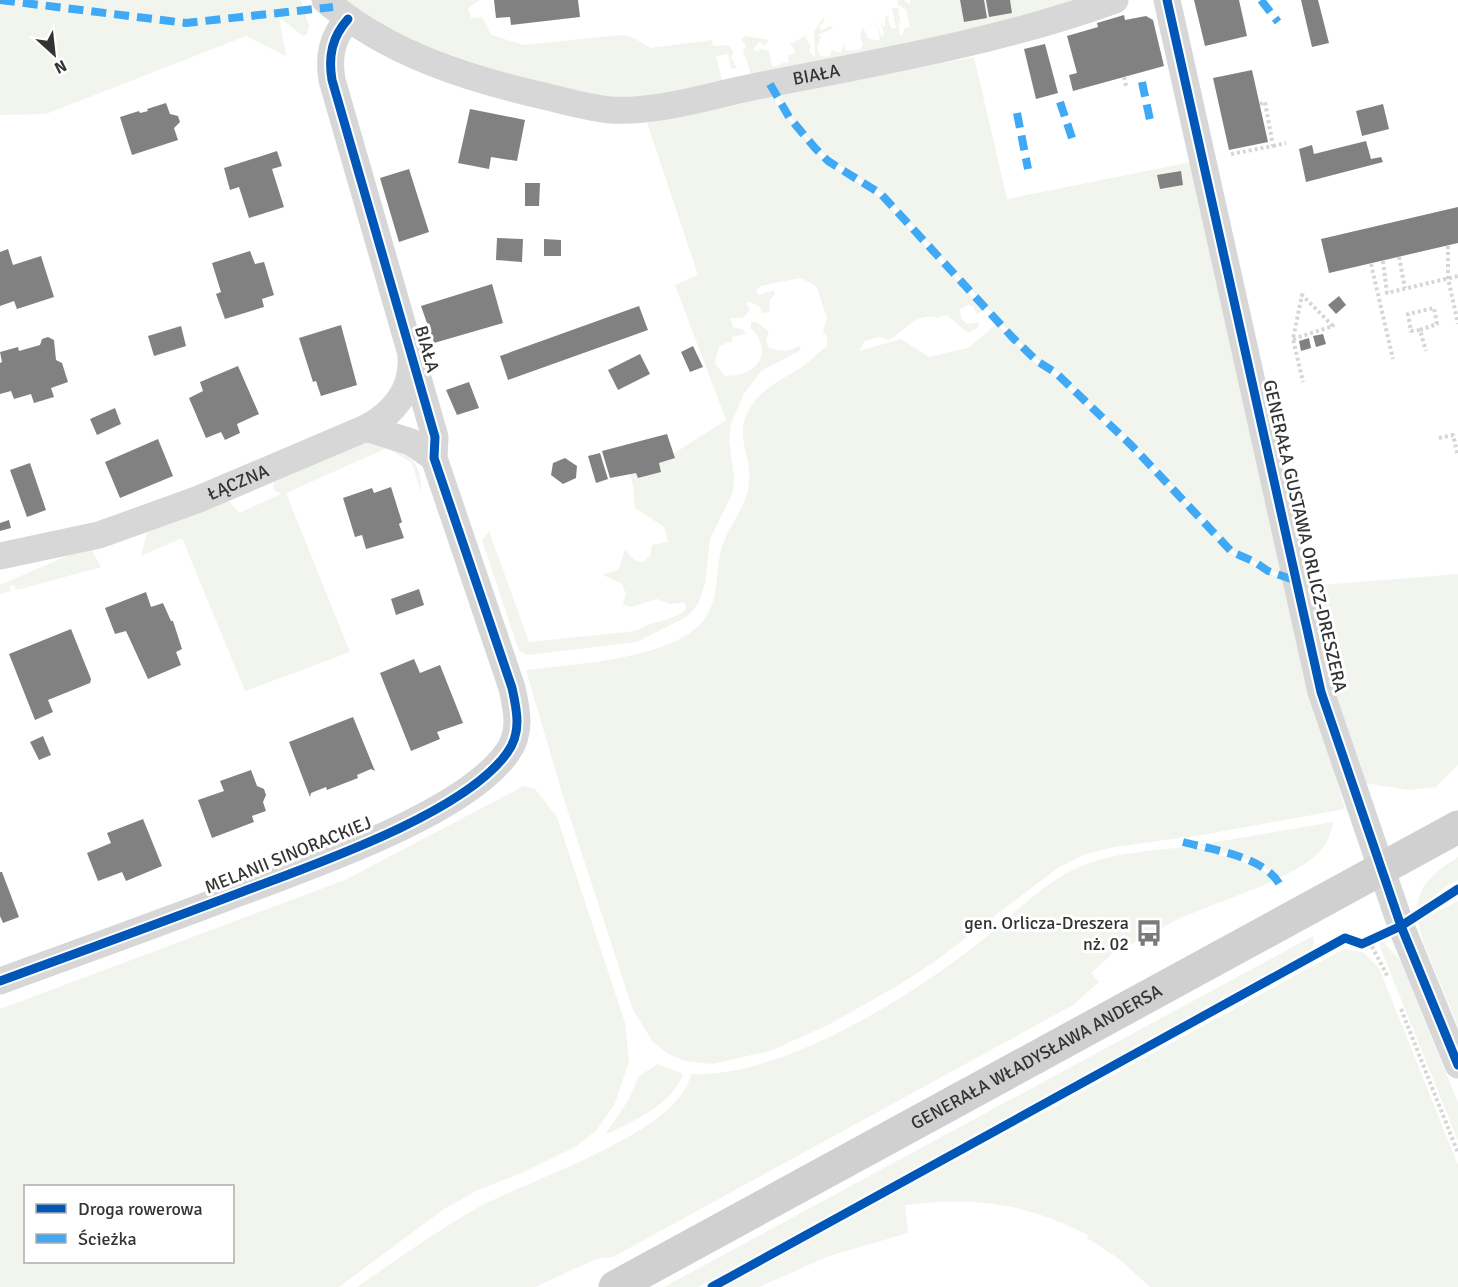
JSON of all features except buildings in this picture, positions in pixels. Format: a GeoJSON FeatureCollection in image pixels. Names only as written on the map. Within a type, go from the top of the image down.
{"type":"FeatureCollection","features":[{"type":"Feature","properties":{"kind":"main road","name":"GENERAŁA WŁADYSŁAWA ANDERSA"},"geometry":{"type":"LineString","coordinates":[[615,1287],[964,1094],[1458,827]]}},
{"type":"Feature","properties":{"kind":"street","name":"BIAŁA"},"geometry":{"type":"LineString","coordinates":[[326,0],[348,20],[376,38],[417,58],[518,90],[593,107],[623,110],[657,106],[770,84],[997,36],[1116,0]]}},
{"type":"Feature","properties":{"kind":"street","name":"GENERAŁA GUSTAWA ORLICZ-DRESZERA"},"geometry":{"type":"LineString","coordinates":[[1167,0],[1321,692],[1401,926],[1458,1065]]}},
{"type":"Feature","properties":{"kind":"street","name":"BIAŁA"},"geometry":{"type":"LineString","coordinates":[[348,20],[341,27],[332,47],[330,68],[332,80],[435,437],[434,458],[512,688]]}},
{"type":"Feature","properties":{"kind":"street","name":"ŁĄCZNA"},"geometry":{"type":"LineString","coordinates":[[0,556],[99,535],[199,499],[366,428],[391,412],[405,388],[411,364],[407,337]]}},
{"type":"Feature","properties":{"kind":"street"},"geometry":{"type":"LineString","coordinates":[[366,428],[411,442],[434,458]]}},
{"type":"Feature","properties":{"kind":"street","name":"MELANII SINORACKIEJ"},"geometry":{"type":"LineString","coordinates":[[0,981],[311,866],[420,817],[463,793],[496,767],[513,743],[518,717],[512,688]]}},
{"type":"Feature","properties":{"kind":"path"},"geometry":{"type":"LineString","coordinates":[[1124,77],[1126,86]]}},
{"type":"Feature","properties":{"kind":"path"},"geometry":{"type":"LineString","coordinates":[[1260,104],[1265,102],[1273,146]]}},
{"type":"Feature","properties":{"kind":"path"},"geometry":{"type":"LineString","coordinates":[[1204,161],[1286,143]]}},
{"type":"Feature","properties":{"kind":"path"},"geometry":{"type":"LineString","coordinates":[[1448,246],[1448,278],[1458,324]]}},
{"type":"Feature","properties":{"kind":"path"},"geometry":{"type":"LineString","coordinates":[[1399,257],[1405,288]]}},
{"type":"Feature","properties":{"kind":"path"},"geometry":{"type":"LineString","coordinates":[[1383,261],[1387,293],[1458,276]]}},
{"type":"Feature","properties":{"kind":"path"},"geometry":{"type":"LineString","coordinates":[[1371,264],[1393,359]]}},
{"type":"Feature","properties":{"kind":"path"},"geometry":{"type":"LineString","coordinates":[[1293,339],[1333,326],[1302,295],[1293,339],[1303,382]]}},
{"type":"Feature","properties":{"kind":"path"},"geometry":{"type":"LineString","coordinates":[[1434,308],[1437,324],[1420,330],[1411,331],[1408,314],[1434,308]]}},
{"type":"Feature","properties":{"kind":"path"},"geometry":{"type":"LineString","coordinates":[[1420,330],[1426,351]]}},
{"type":"Feature","properties":{"kind":"path"},"geometry":{"type":"LineString","coordinates":[[1439,438],[1455,434],[1458,456]]}},
{"type":"Feature","properties":{"kind":"path"},"geometry":{"type":"LineString","coordinates":[[1369,941],[1389,979]]}},
{"type":"Feature","properties":{"kind":"path"},"geometry":{"type":"LineString","coordinates":[[1398,1000],[1458,1153]]}},
{"type":"Feature","properties":{"kind":"shaded area"},"geometry":{"type":"Polygon","coordinates":[[[0,0],[301,0],[309,26],[307,34],[303,36],[279,17],[286,56],[246,36],[46,114],[0,115],[0,0]]]}},
{"type":"Feature","properties":{"kind":"shaded area"},"geometry":{"type":"Polygon","coordinates":[[[345,0],[480,0],[468,8],[471,18],[482,17],[491,35],[524,45],[620,35],[630,36],[651,48],[712,40],[713,46],[728,45],[734,52],[731,57],[737,68],[731,69],[728,54],[716,56],[722,80],[751,74],[743,51],[746,45],[741,39],[745,36],[769,40],[764,46],[760,41],[753,50],[759,52],[759,48],[769,51],[774,67],[785,62],[789,63],[788,56],[796,52],[790,44],[805,36],[811,47],[809,51],[815,57],[814,31],[823,18],[825,21],[820,25],[820,31],[830,26],[834,28],[817,35],[821,36],[817,47],[820,56],[829,57],[832,50],[841,53],[844,42],[845,51],[860,50],[863,44],[860,35],[863,27],[868,38],[878,41],[880,38],[875,18],[881,36],[884,35],[881,23],[885,28],[885,17],[889,16],[892,29],[896,28],[892,8],[898,8],[901,24],[898,21],[900,35],[902,35],[905,28],[910,27],[906,10],[897,4],[898,0],[904,0],[910,5],[910,0],[1093,0],[1036,18],[671,95],[626,100],[541,86],[436,52],[396,33],[345,0]]]}},
{"type":"Feature","properties":{"kind":"shaded area"},"geometry":{"type":"Polygon","coordinates":[[[974,57],[1007,199],[1191,162],[1284,575],[1233,551],[1133,444],[1057,372],[1038,360],[1014,337],[884,194],[831,160],[817,148],[789,115],[777,95],[974,57]]]}},
{"type":"Feature","properties":{"kind":"shaded area"},"geometry":{"type":"Polygon","coordinates":[[[772,94],[778,107],[825,161],[880,197],[985,311],[976,314],[974,307],[968,305],[960,309],[961,318],[967,324],[978,322],[979,327],[968,333],[947,315],[937,318],[924,317],[889,340],[879,337],[865,341],[859,351],[901,339],[929,357],[968,348],[997,324],[1034,362],[1051,372],[1178,495],[1232,554],[1285,582],[1313,700],[1345,809],[1202,835],[1114,847],[1083,855],[1059,867],[934,962],[899,985],[828,1025],[770,1051],[712,1064],[685,1061],[668,1054],[653,1042],[633,1010],[562,793],[526,670],[594,662],[645,652],[688,634],[703,621],[715,595],[719,559],[724,542],[749,484],[743,436],[746,416],[763,392],[803,366],[827,346],[827,337],[823,331],[827,318],[816,286],[801,278],[760,286],[756,291],[759,295],[774,290],[775,294],[770,299],[769,312],[763,313],[760,307],[749,301],[746,304],[750,310],[743,318],[730,318],[733,327],[744,330],[746,334],[732,337],[732,341],[719,346],[715,363],[725,376],[746,372],[759,362],[761,346],[751,328],[751,322],[757,322],[769,332],[766,340],[768,347],[784,351],[799,346],[801,350],[761,371],[744,394],[731,423],[729,441],[734,476],[733,492],[710,539],[705,584],[698,604],[688,616],[637,642],[528,655],[519,651],[482,540],[489,531],[529,642],[636,631],[649,624],[674,617],[686,609],[685,602],[670,604],[657,599],[631,607],[623,604],[626,594],[622,584],[603,575],[619,569],[625,549],[634,560],[643,562],[650,556],[652,545],[668,542],[664,527],[635,508],[630,474],[636,473],[639,478],[661,472],[659,463],[674,458],[673,454],[726,420],[675,285],[698,275],[647,123],[772,94]]]}},
{"type":"Feature","properties":{"kind":"shaded area"},"geometry":{"type":"Polygon","coordinates":[[[372,440],[401,452],[414,462],[421,480],[421,492],[412,463],[387,448],[286,493],[350,652],[245,691],[182,538],[141,556],[147,532],[205,503],[228,500],[239,513],[281,494],[273,489],[274,482],[372,440]]]}},
{"type":"Feature","properties":{"kind":"shaded area"},"geometry":{"type":"Polygon","coordinates":[[[85,548],[92,550],[101,567],[17,590],[14,585],[9,586],[11,591],[0,594],[0,585],[85,548]]]}},
{"type":"Feature","properties":{"kind":"shaded area"},"geometry":{"type":"Polygon","coordinates":[[[1458,574],[1458,765],[1436,787],[1410,790],[1363,783],[1335,695],[1310,586],[1458,574]]]}},
{"type":"Feature","properties":{"kind":"shaded area"},"geometry":{"type":"Polygon","coordinates":[[[524,786],[535,789],[557,817],[625,1023],[629,1061],[615,1103],[596,1131],[575,1147],[519,1174],[478,1190],[444,1209],[339,1287],[0,1287],[0,1009],[345,880],[524,786]]]}},
{"type":"Feature","properties":{"kind":"shaded area"},"geometry":{"type":"Polygon","coordinates":[[[1333,822],[1331,833],[1321,850],[1306,863],[1279,878],[1259,863],[1198,845],[1333,822]]]}},
{"type":"Feature","properties":{"kind":"shaded area"},"geometry":{"type":"Polygon","coordinates":[[[1192,846],[1256,866],[1277,880],[1180,918],[1112,954],[1091,973],[1099,982],[1073,1005],[613,1257],[596,1259],[535,1287],[357,1287],[472,1211],[630,1136],[659,1117],[680,1096],[691,1074],[726,1072],[763,1063],[802,1049],[879,1011],[948,966],[1037,893],[1063,875],[1104,859],[1192,846]]]}},
{"type":"Feature","properties":{"kind":"shaded area"},"geometry":{"type":"Polygon","coordinates":[[[1458,857],[1458,880],[1446,886],[1417,911],[1420,893],[1424,886],[1436,873],[1458,857]]]}},
{"type":"Feature","properties":{"kind":"shaded area"},"geometry":{"type":"Polygon","coordinates":[[[1458,901],[1458,1026],[1423,942],[1418,921],[1458,901]]]}},
{"type":"Feature","properties":{"kind":"shaded area"},"geometry":{"type":"Polygon","coordinates":[[[1313,936],[1314,945],[1308,955],[698,1287],[664,1287],[1313,936]]]}},
{"type":"Feature","properties":{"kind":"shaded area"},"geometry":{"type":"Polygon","coordinates":[[[1382,940],[1401,962],[1458,1103],[1458,1141],[1382,952],[1379,944],[1382,940]]]}},
{"type":"Feature","properties":{"kind":"shaded area"},"geometry":{"type":"Polygon","coordinates":[[[1344,949],[1363,952],[1379,968],[1458,1165],[1458,1287],[1150,1287],[1118,1258],[1087,1238],[1088,1235],[1065,1224],[1021,1209],[954,1201],[905,1205],[908,1233],[829,1256],[759,1287],[724,1287],[1344,949]]]}},
{"type":"Feature","properties":{"kind":"shaded area"},"geometry":{"type":"Polygon","coordinates":[[[658,1064],[683,1074],[678,1085],[670,1095],[650,1111],[605,1135],[629,1099],[639,1076],[658,1064]]]}},
{"type":"Feature","properties":{"kind":"marked path"},"geometry":{"type":"LineString","coordinates":[[0,0],[186,23],[333,7]]}},
{"type":"Feature","properties":{"kind":"marked path"},"geometry":{"type":"LineString","coordinates":[[1261,0],[1278,22]]}},
{"type":"Feature","properties":{"kind":"marked path"},"geometry":{"type":"LineString","coordinates":[[1142,82],[1150,120]]}},
{"type":"Feature","properties":{"kind":"marked path"},"geometry":{"type":"LineString","coordinates":[[770,84],[789,117],[815,148],[828,161],[881,194],[1013,338],[1037,361],[1056,373],[1132,446],[1232,552],[1255,562],[1268,571],[1297,581]]}},
{"type":"Feature","properties":{"kind":"marked path"},"geometry":{"type":"LineString","coordinates":[[1060,102],[1073,141]]}},
{"type":"Feature","properties":{"kind":"marked path"},"geometry":{"type":"LineString","coordinates":[[1017,113],[1028,169]]}},
{"type":"Feature","properties":{"kind":"marked path"},"geometry":{"type":"LineString","coordinates":[[1183,842],[1223,851],[1250,861],[1262,867],[1280,885]]}},
{"type":"Feature","properties":{"kind":"cycle path"},"geometry":{"type":"LineString","coordinates":[[1167,0],[1321,692],[1401,926],[1458,1065]]}},
{"type":"Feature","properties":{"kind":"cycle path"},"geometry":{"type":"LineString","coordinates":[[0,981],[305,868],[384,836],[457,797],[486,775],[507,753],[515,738],[517,713],[512,688],[434,458],[435,437],[332,80],[332,47],[348,19]]}},
{"type":"Feature","properties":{"kind":"cycle path"},"geometry":{"type":"LineString","coordinates":[[712,1287],[1345,938],[1362,944],[1401,926],[1458,889]]}},
{"type":"Feature","properties":{"kind":"place","name":"gen. Orlicza-Dreszera nż. 02"},"geometry":{"type":"Point","coordinates":[1149,933]}}]}
